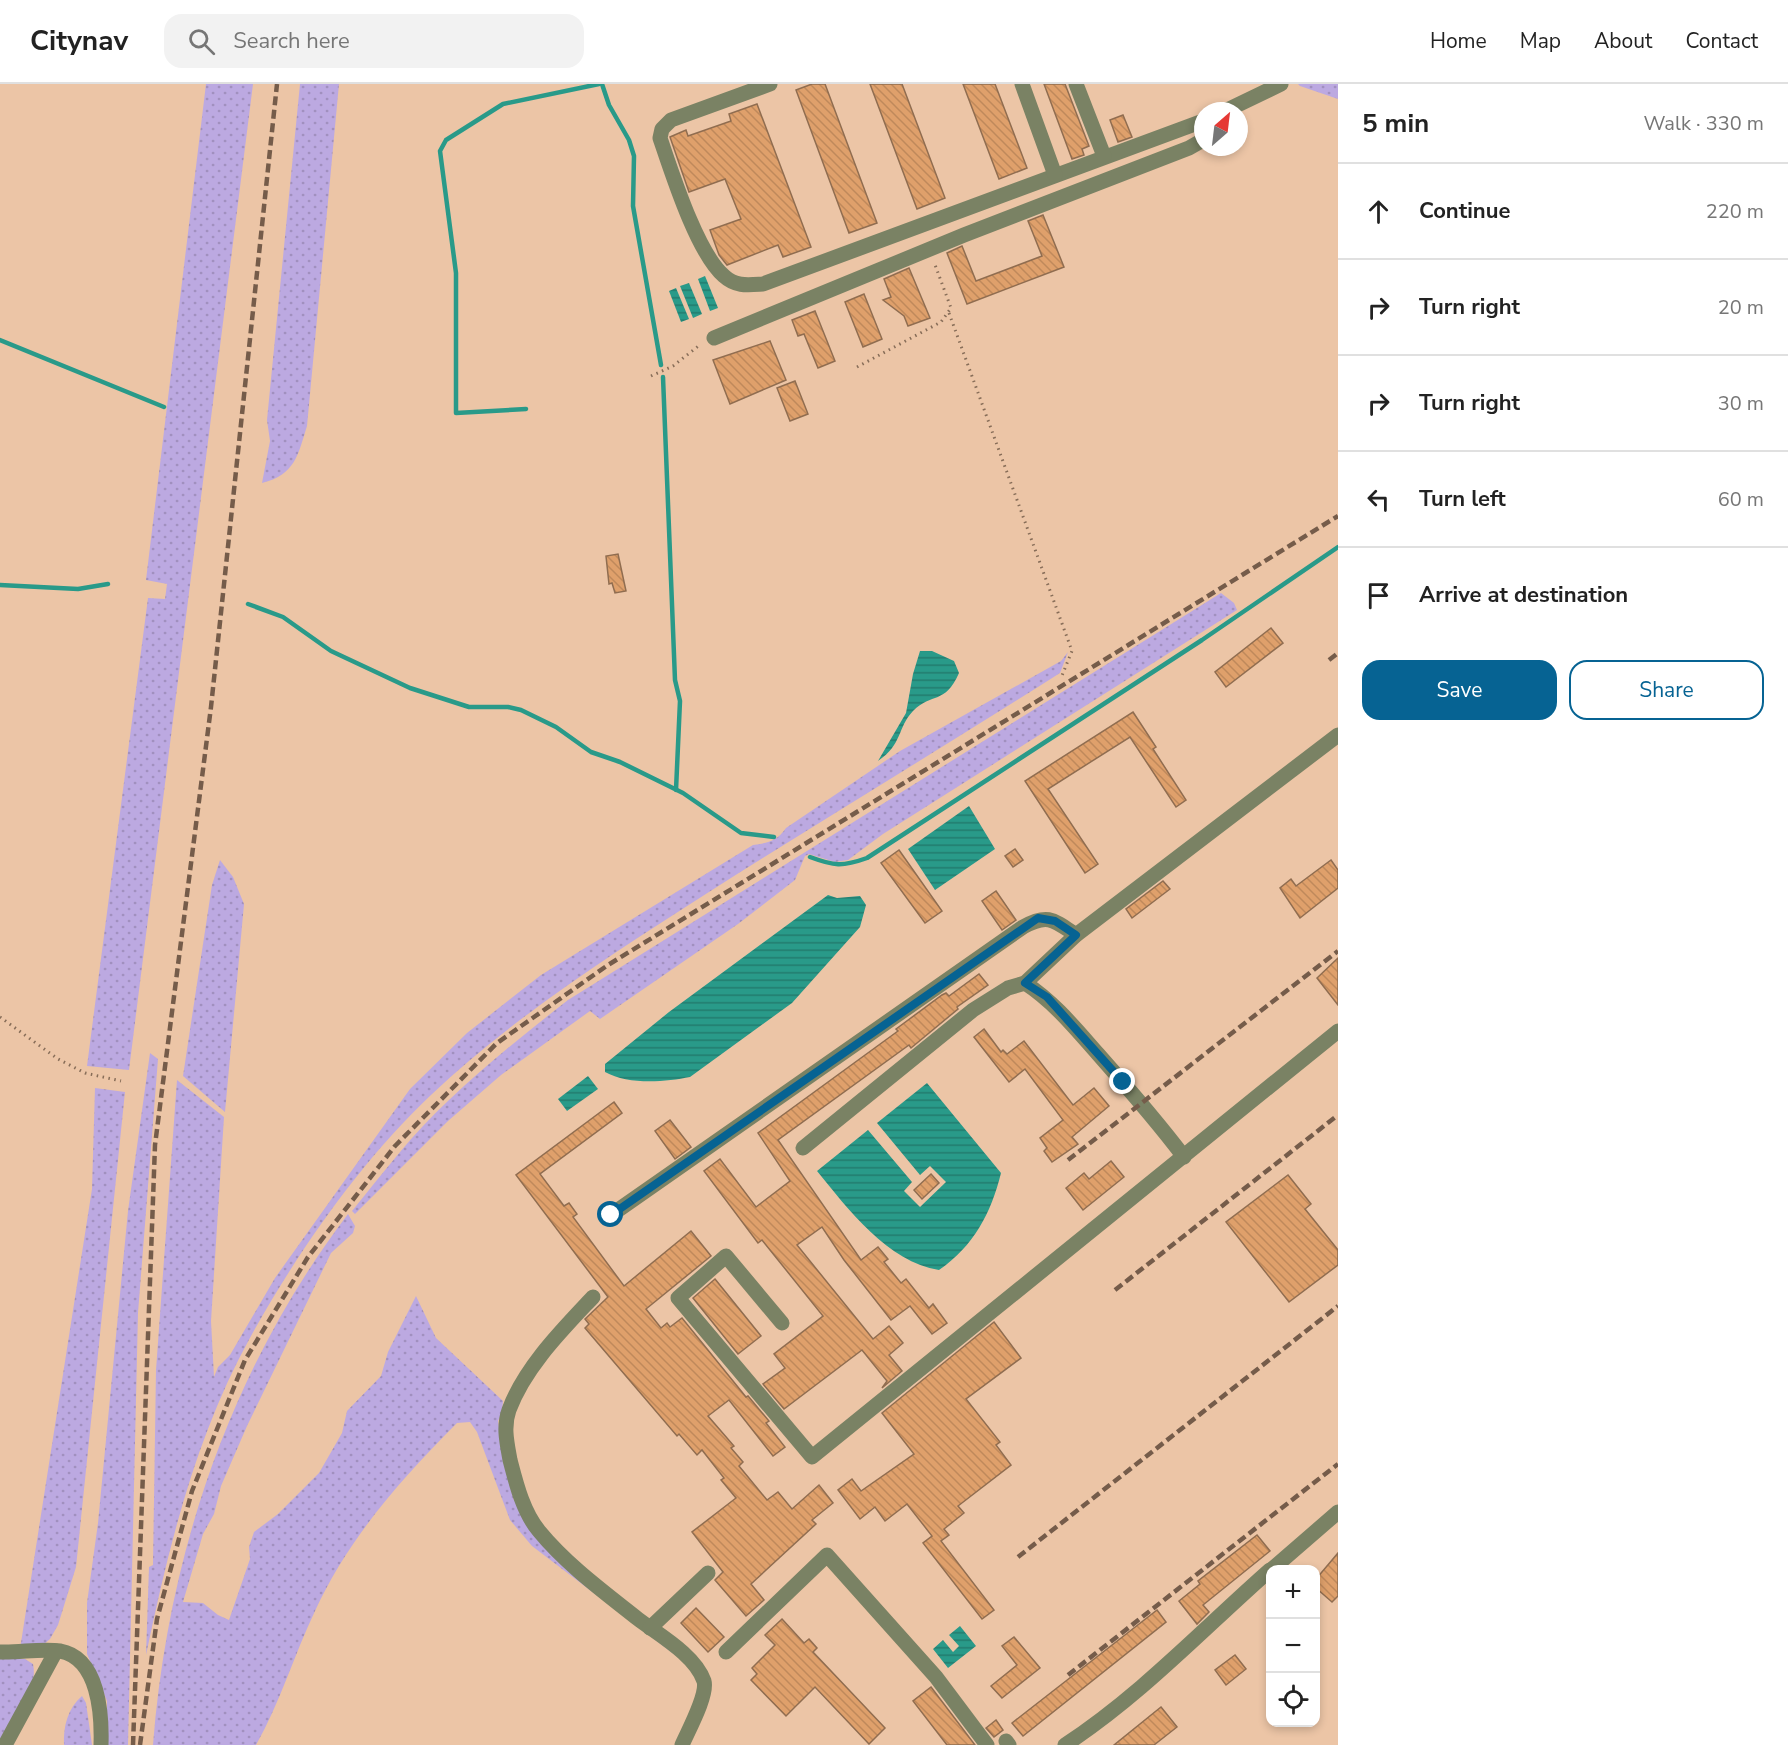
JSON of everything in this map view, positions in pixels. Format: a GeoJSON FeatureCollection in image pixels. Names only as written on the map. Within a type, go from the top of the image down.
{"type":"FeatureCollection","features":[{"type":"Feature","properties":{"kind":"street"},"geometry":{"type":"LineString","coordinates":[[770,84],[671,120],[662,129],[660,138],[700,241],[724,276],[742,286],[763,284],[1194,124]]}},
{"type":"Feature","properties":{"kind":"street"},"geometry":{"type":"LineString","coordinates":[[1022,84],[1055,175]]}},
{"type":"Feature","properties":{"kind":"street"},"geometry":{"type":"LineString","coordinates":[[1076,84],[1104,156]]}},
{"type":"Feature","properties":{"kind":"street"},"geometry":{"type":"LineString","coordinates":[[1248,104],[1281,84]]}},
{"type":"Feature","properties":{"kind":"street"},"geometry":{"type":"LineString","coordinates":[[714,338],[929,249],[1194,145]]}},
{"type":"Feature","properties":{"kind":"street"},"geometry":{"type":"LineString","coordinates":[[803,1148],[973,1010],[1008,988],[1025,983],[1076,935],[1338,735]]}},
{"type":"Feature","properties":{"kind":"street"},"geometry":{"type":"LineString","coordinates":[[611,1215],[1023,927],[1038,918],[1047,918],[1076,935]]}},
{"type":"Feature","properties":{"kind":"street"},"geometry":{"type":"LineString","coordinates":[[1025,983],[1047,997],[1071,1023],[1142,1103],[1184,1157]]}},
{"type":"Feature","properties":{"kind":"street"},"geometry":{"type":"LineString","coordinates":[[782,1323],[726,1256],[678,1298],[812,1457],[1338,1031]]}},
{"type":"Feature","properties":{"kind":"street"},"geometry":{"type":"LineString","coordinates":[[593,1297],[539,1359],[509,1411],[505,1435],[516,1486],[538,1530],[583,1575],[683,1654],[699,1672],[705,1683],[702,1697],[682,1745]]}},
{"type":"Feature","properties":{"kind":"street"},"geometry":{"type":"LineString","coordinates":[[1277,1565],[1338,1512]]}},
{"type":"Feature","properties":{"kind":"street"},"geometry":{"type":"LineString","coordinates":[[726,1652],[827,1556],[936,1677],[987,1745]]}},
{"type":"Feature","properties":{"kind":"street"},"geometry":{"type":"LineString","coordinates":[[650,1628],[708,1573]]}},
{"type":"Feature","properties":{"kind":"street"},"geometry":{"type":"LineString","coordinates":[[1065,1745],[1086,1732],[1171,1661],[1266,1575]]}},
{"type":"Feature","properties":{"kind":"street"},"geometry":{"type":"LineString","coordinates":[[0,1652],[56,1651],[70,1654],[87,1671],[96,1687],[102,1711],[101,1745]]}},
{"type":"Feature","properties":{"kind":"street"},"geometry":{"type":"LineString","coordinates":[[5,1745],[56,1651]]}},
{"type":"Feature","properties":{"kind":"path"},"geometry":{"type":"LineString","coordinates":[[857,367],[941,321],[949,313],[951,308],[929,249]]}},
{"type":"Feature","properties":{"kind":"path"},"geometry":{"type":"LineString","coordinates":[[949,313],[1072,651],[1061,678]]}},
{"type":"Feature","properties":{"kind":"path"},"geometry":{"type":"LineString","coordinates":[[651,376],[673,366],[697,347],[714,338]]}},
{"type":"Feature","properties":{"kind":"path"},"geometry":{"type":"LineString","coordinates":[[0,1017],[58,1059],[85,1073],[121,1081]]}},
{"type":"Feature","properties":{"kind":"shaded area"},"geometry":{"type":"Polygon","coordinates":[[[206,84],[253,84],[129,1070],[87,1066],[148,598],[165,599],[167,584],[146,580],[206,84]]]}},
{"type":"Feature","properties":{"kind":"shaded area"},"geometry":{"type":"Polygon","coordinates":[[[300,84],[339,84],[307,426],[294,462],[282,475],[262,483],[270,441],[267,420],[300,84]]]}},
{"type":"Feature","properties":{"kind":"shaded area"},"geometry":{"type":"Polygon","coordinates":[[[1298,84],[1338,84],[1338,99],[1300,86],[1298,84]]]}},
{"type":"Feature","properties":{"kind":"shaded area"},"geometry":{"type":"Polygon","coordinates":[[[1221,593],[1234,603],[1237,610],[883,834],[848,860],[835,862],[809,854],[805,856],[795,880],[738,924],[600,1019],[590,1011],[501,1075],[448,1121],[355,1214],[352,1211],[436,1113],[522,1036],[568,1000],[1221,593]]]}},
{"type":"Feature","properties":{"kind":"shaded area"},"geometry":{"type":"Polygon","coordinates":[[[1068,652],[1060,673],[709,892],[566,987],[463,1066],[405,1121],[332,1208],[310,1240],[269,1304],[232,1374],[215,1412],[186,1491],[164,1573],[146,1655],[149,1567],[153,1565],[156,1370],[177,1080],[224,1117],[211,1321],[214,1377],[218,1367],[230,1355],[275,1278],[410,1089],[467,1033],[541,975],[753,845],[776,839],[786,828],[900,751],[1061,661],[1068,652]]]}},
{"type":"Feature","properties":{"kind":"shaded area"},"geometry":{"type":"Polygon","coordinates":[[[220,860],[233,877],[244,904],[225,1112],[183,1076],[212,885],[220,860]]]}},
{"type":"Feature","properties":{"kind":"shaded area"},"geometry":{"type":"Polygon","coordinates":[[[150,1053],[158,1059],[138,1313],[128,1745],[107,1745],[107,1701],[87,1654],[87,1603],[98,1523],[128,1211],[150,1053]]]}},
{"type":"Feature","properties":{"kind":"shaded area"},"geometry":{"type":"Polygon","coordinates":[[[95,1088],[125,1092],[76,1567],[58,1625],[50,1639],[43,1645],[20,1649],[92,1189],[95,1088]]]}},
{"type":"Feature","properties":{"kind":"shaded area"},"geometry":{"type":"Polygon","coordinates":[[[348,1214],[355,1226],[353,1233],[331,1253],[247,1426],[221,1486],[214,1514],[203,1534],[183,1602],[203,1603],[218,1615],[229,1620],[250,1559],[249,1547],[254,1532],[278,1514],[319,1473],[342,1433],[347,1411],[381,1376],[388,1352],[416,1296],[436,1338],[503,1401],[502,1413],[498,1421],[507,1475],[514,1500],[679,1658],[532,1546],[510,1520],[477,1432],[470,1422],[457,1423],[396,1488],[343,1559],[315,1611],[256,1745],[153,1745],[161,1673],[173,1603],[190,1533],[212,1465],[239,1399],[270,1335],[307,1273],[348,1214]]]}},
{"type":"Feature","properties":{"kind":"shaded area"},"geometry":{"type":"Polygon","coordinates":[[[0,1659],[25,1659],[33,1664],[34,1674],[23,1706],[0,1745],[0,1659]]]}},
{"type":"Feature","properties":{"kind":"shaded area"},"geometry":{"type":"Polygon","coordinates":[[[82,1696],[86,1703],[92,1745],[64,1745],[67,1718],[73,1706],[82,1696]]]}},
{"type":"Feature","properties":{"kind":"water"},"geometry":{"type":"Polygon","coordinates":[[[705,276],[718,308],[710,311],[698,279],[705,276]]]}},
{"type":"Feature","properties":{"kind":"water"},"geometry":{"type":"Polygon","coordinates":[[[689,283],[702,314],[693,318],[680,286],[689,283]]]}},
{"type":"Feature","properties":{"kind":"water"},"geometry":{"type":"Polygon","coordinates":[[[676,288],[689,319],[681,322],[669,291],[676,288]]]}},
{"type":"Feature","properties":{"kind":"water"},"geometry":{"type":"Polygon","coordinates":[[[920,651],[932,651],[954,661],[959,673],[949,690],[913,711],[892,748],[878,761],[906,713],[920,651]]]}},
{"type":"Feature","properties":{"kind":"water"},"geometry":{"type":"Polygon","coordinates":[[[969,806],[995,849],[935,890],[908,849],[969,806]]]}},
{"type":"Feature","properties":{"kind":"water"},"geometry":{"type":"Polygon","coordinates":[[[828,895],[837,898],[860,896],[866,905],[860,927],[792,1003],[690,1077],[635,1081],[605,1072],[605,1064],[669,1012],[828,895]]]}},
{"type":"Feature","properties":{"kind":"water"},"geometry":{"type":"Polygon","coordinates":[[[588,1076],[598,1089],[567,1111],[558,1099],[588,1076]]]}},
{"type":"Feature","properties":{"kind":"water"},"geometry":{"type":"Polygon","coordinates":[[[927,1083],[1001,1173],[992,1202],[979,1228],[962,1250],[939,1270],[920,1265],[886,1245],[856,1217],[817,1171],[868,1130],[912,1182],[904,1191],[920,1207],[946,1182],[930,1166],[920,1175],[877,1123],[927,1083]]]}},
{"type":"Feature","properties":{"kind":"water"},"geometry":{"type":"Polygon","coordinates":[[[960,1626],[976,1646],[948,1668],[933,1649],[943,1640],[953,1652],[959,1646],[949,1635],[960,1626]]]}},
{"type":"Feature","properties":{"kind":"building"},"geometry":{"type":"Polygon","coordinates":[[[812,84],[825,84],[877,223],[849,233],[796,90],[812,84]]]}},
{"type":"Feature","properties":{"kind":"building"},"geometry":{"type":"Polygon","coordinates":[[[870,84],[902,84],[945,198],[917,209],[870,84]]]}},
{"type":"Feature","properties":{"kind":"building"},"geometry":{"type":"Polygon","coordinates":[[[963,84],[995,84],[1027,168],[999,179],[963,84]]]}},
{"type":"Feature","properties":{"kind":"building"},"geometry":{"type":"Polygon","coordinates":[[[1044,84],[1065,84],[1089,146],[1082,149],[1084,155],[1072,159],[1044,84]]]}},
{"type":"Feature","properties":{"kind":"building"},"geometry":{"type":"Polygon","coordinates":[[[757,104],[811,247],[783,257],[778,245],[727,265],[719,255],[710,230],[741,219],[725,179],[689,192],[670,137],[686,130],[688,136],[731,121],[729,114],[757,104]]]}},
{"type":"Feature","properties":{"kind":"building"},"geometry":{"type":"Polygon","coordinates":[[[1123,115],[1132,137],[1118,142],[1110,120],[1123,115]]]}},
{"type":"Feature","properties":{"kind":"building"},"geometry":{"type":"Polygon","coordinates":[[[1043,215],[1064,267],[967,304],[947,253],[962,246],[976,281],[1042,256],[1028,221],[1043,215]]]}},
{"type":"Feature","properties":{"kind":"building"},"geometry":{"type":"Polygon","coordinates":[[[909,268],[930,318],[908,326],[904,316],[883,300],[891,297],[884,279],[909,268]]]}},
{"type":"Feature","properties":{"kind":"building"},"geometry":{"type":"Polygon","coordinates":[[[864,294],[882,339],[863,347],[845,302],[864,294]]]}},
{"type":"Feature","properties":{"kind":"building"},"geometry":{"type":"Polygon","coordinates":[[[815,311],[835,361],[818,368],[804,334],[798,336],[792,320],[815,311]]]}},
{"type":"Feature","properties":{"kind":"building"},"geometry":{"type":"Polygon","coordinates":[[[770,341],[786,380],[730,404],[713,360],[770,341]]]}},
{"type":"Feature","properties":{"kind":"building"},"geometry":{"type":"Polygon","coordinates":[[[795,381],[808,414],[790,421],[777,388],[795,381]]]}},
{"type":"Feature","properties":{"kind":"building"},"geometry":{"type":"Polygon","coordinates":[[[618,554],[626,591],[615,593],[612,583],[609,584],[606,556],[618,554]]]}},
{"type":"Feature","properties":{"kind":"building"},"geometry":{"type":"Polygon","coordinates":[[[1271,628],[1283,643],[1226,687],[1215,672],[1271,628]]]}},
{"type":"Feature","properties":{"kind":"building"},"geometry":{"type":"Polygon","coordinates":[[[1133,712],[1156,747],[1153,749],[1186,800],[1176,807],[1130,737],[1048,789],[1098,864],[1085,873],[1025,781],[1133,712]]]}},
{"type":"Feature","properties":{"kind":"building"},"geometry":{"type":"Polygon","coordinates":[[[1015,849],[1023,860],[1013,867],[1005,856],[1015,849]]]}},
{"type":"Feature","properties":{"kind":"building"},"geometry":{"type":"Polygon","coordinates":[[[899,850],[942,911],[925,923],[881,863],[899,850]]]}},
{"type":"Feature","properties":{"kind":"building"},"geometry":{"type":"Polygon","coordinates":[[[1331,860],[1338,870],[1338,888],[1300,918],[1280,888],[1291,879],[1296,886],[1331,860]]]}},
{"type":"Feature","properties":{"kind":"building"},"geometry":{"type":"Polygon","coordinates":[[[1163,881],[1170,889],[1132,918],[1126,909],[1163,881]]]}},
{"type":"Feature","properties":{"kind":"building"},"geometry":{"type":"Polygon","coordinates":[[[996,891],[1016,920],[1002,930],[982,901],[996,891]]]}},
{"type":"Feature","properties":{"kind":"building"},"geometry":{"type":"Polygon","coordinates":[[[1338,958],[1338,1005],[1317,978],[1338,958]]]}},
{"type":"Feature","properties":{"kind":"building"},"geometry":{"type":"Polygon","coordinates":[[[979,974],[988,985],[957,1007],[958,1009],[911,1048],[909,1045],[778,1140],[861,1260],[878,1247],[888,1259],[884,1262],[901,1283],[906,1279],[929,1308],[933,1304],[947,1323],[932,1334],[910,1306],[891,1320],[844,1260],[822,1227],[797,1245],[873,1339],[889,1326],[903,1343],[889,1355],[902,1371],[882,1388],[887,1381],[862,1350],[784,1409],[763,1384],[785,1368],[774,1354],[823,1316],[762,1240],[758,1243],[704,1171],[720,1159],[756,1207],[790,1181],[758,1133],[898,1031],[896,1029],[942,995],[946,993],[949,996],[979,974]]]}},
{"type":"Feature","properties":{"kind":"building"},"geometry":{"type":"Polygon","coordinates":[[[984,1029],[1001,1052],[1003,1050],[1007,1054],[1024,1041],[1073,1105],[1094,1088],[1109,1106],[1072,1137],[1078,1144],[1052,1162],[1044,1151],[1047,1148],[1040,1138],[1063,1120],[1025,1069],[1009,1082],[974,1037],[984,1029]]]}},
{"type":"Feature","properties":{"kind":"building"},"geometry":{"type":"Polygon","coordinates":[[[614,1102],[622,1113],[540,1174],[564,1206],[569,1203],[577,1214],[573,1217],[624,1286],[691,1231],[711,1256],[646,1309],[661,1328],[667,1323],[670,1327],[682,1318],[746,1397],[748,1396],[769,1421],[766,1423],[785,1447],[773,1456],[729,1400],[708,1416],[734,1446],[731,1448],[743,1462],[739,1466],[767,1500],[778,1492],[792,1509],[819,1485],[833,1503],[812,1520],[816,1524],[751,1584],[764,1600],[746,1616],[715,1580],[723,1572],[692,1532],[736,1498],[721,1480],[724,1478],[702,1450],[697,1455],[679,1434],[677,1436],[585,1328],[589,1324],[585,1319],[608,1297],[516,1175],[614,1102]]]}},
{"type":"Feature","properties":{"kind":"building"},"geometry":{"type":"Polygon","coordinates":[[[670,1120],[691,1147],[675,1159],[655,1131],[670,1120]]]}},
{"type":"Feature","properties":{"kind":"building"},"geometry":{"type":"Polygon","coordinates":[[[1111,1161],[1124,1177],[1083,1210],[1066,1188],[1084,1173],[1089,1179],[1111,1161]]]}},
{"type":"Feature","properties":{"kind":"building"},"geometry":{"type":"Polygon","coordinates":[[[931,1174],[939,1183],[922,1199],[914,1190],[931,1174]]]}},
{"type":"Feature","properties":{"kind":"building"},"geometry":{"type":"Polygon","coordinates":[[[1288,1175],[1311,1204],[1305,1209],[1338,1250],[1338,1265],[1289,1302],[1226,1222],[1288,1175]]]}},
{"type":"Feature","properties":{"kind":"building"},"geometry":{"type":"Polygon","coordinates":[[[715,1279],[761,1336],[738,1354],[693,1298],[715,1279]]]}},
{"type":"Feature","properties":{"kind":"building"},"geometry":{"type":"Polygon","coordinates":[[[994,1322],[1021,1358],[966,1399],[1000,1442],[996,1445],[1011,1465],[958,1506],[964,1513],[944,1529],[949,1535],[941,1541],[994,1610],[982,1619],[923,1543],[932,1536],[907,1504],[885,1521],[875,1507],[860,1519],[838,1490],[852,1479],[861,1491],[914,1454],[882,1413],[994,1322]]]}},
{"type":"Feature","properties":{"kind":"building"},"geometry":{"type":"Polygon","coordinates":[[[1257,1535],[1270,1551],[1203,1605],[1209,1612],[1197,1624],[1179,1601],[1200,1584],[1198,1581],[1257,1535]]]}},
{"type":"Feature","properties":{"kind":"building"},"geometry":{"type":"Polygon","coordinates":[[[1338,1553],[1338,1596],[1332,1602],[1320,1592],[1320,1574],[1338,1553]]]}},
{"type":"Feature","properties":{"kind":"building"},"geometry":{"type":"Polygon","coordinates":[[[696,1608],[724,1637],[708,1652],[681,1623],[696,1608]]]}},
{"type":"Feature","properties":{"kind":"building"},"geometry":{"type":"Polygon","coordinates":[[[1157,1610],[1166,1622],[1023,1736],[1012,1723],[1157,1610]]]}},
{"type":"Feature","properties":{"kind":"building"},"geometry":{"type":"Polygon","coordinates":[[[782,1619],[804,1643],[809,1639],[817,1648],[813,1652],[885,1728],[869,1744],[815,1687],[786,1716],[751,1680],[757,1674],[752,1668],[775,1645],[765,1635],[782,1619]]]}},
{"type":"Feature","properties":{"kind":"building"},"geometry":{"type":"Polygon","coordinates":[[[1014,1637],[1040,1668],[1002,1698],[991,1686],[1017,1665],[1002,1646],[1014,1637]]]}},
{"type":"Feature","properties":{"kind":"building"},"geometry":{"type":"Polygon","coordinates":[[[1235,1655],[1246,1669],[1226,1685],[1215,1670],[1235,1655]]]}},
{"type":"Feature","properties":{"kind":"building"},"geometry":{"type":"Polygon","coordinates":[[[931,1687],[975,1745],[947,1745],[913,1701],[931,1687]]]}},
{"type":"Feature","properties":{"kind":"building"},"geometry":{"type":"Polygon","coordinates":[[[1161,1707],[1177,1727],[1154,1745],[1114,1745],[1161,1707]]]}},
{"type":"Feature","properties":{"kind":"building"},"geometry":{"type":"Polygon","coordinates":[[[996,1720],[1003,1730],[994,1737],[986,1728],[996,1720]]]}},
{"type":"Feature","properties":{"kind":"waterway"},"geometry":{"type":"LineString","coordinates":[[526,409],[456,413],[456,273],[440,151],[446,140],[503,104],[599,84]]}},
{"type":"Feature","properties":{"kind":"waterway"},"geometry":{"type":"LineString","coordinates":[[602,84],[609,105],[629,140],[634,156],[633,206],[661,365]]}},
{"type":"Feature","properties":{"kind":"waterway"},"geometry":{"type":"LineString","coordinates":[[0,340],[164,407]]}},
{"type":"Feature","properties":{"kind":"waterway"},"geometry":{"type":"LineString","coordinates":[[663,377],[675,680],[680,701],[676,790]]}},
{"type":"Feature","properties":{"kind":"waterway"},"geometry":{"type":"LineString","coordinates":[[810,857],[838,864],[867,858],[1202,640],[1338,547]]}},
{"type":"Feature","properties":{"kind":"waterway"},"geometry":{"type":"LineString","coordinates":[[0,585],[78,589],[108,584]]}},
{"type":"Feature","properties":{"kind":"waterway"},"geometry":{"type":"LineString","coordinates":[[248,604],[283,617],[331,651],[410,688],[469,707],[508,707],[521,710],[556,727],[591,752],[620,762],[683,793],[741,833],[774,837]]}},
{"type":"Feature","properties":{"kind":"railway"},"geometry":{"type":"LineString","coordinates":[[133,1745],[155,1145],[211,707],[277,84]]}},
{"type":"Feature","properties":{"kind":"railway"},"geometry":{"type":"LineString","coordinates":[[140,1745],[157,1619],[192,1491],[245,1360],[308,1257],[395,1146],[497,1043],[608,965],[1338,516]]}},
{"type":"Feature","properties":{"kind":"railway"},"geometry":{"type":"LineString","coordinates":[[1329,660],[1338,653]]}},
{"type":"Feature","properties":{"kind":"railway"},"geometry":{"type":"LineString","coordinates":[[1068,1160],[1338,951]]}},
{"type":"Feature","properties":{"kind":"railway"},"geometry":{"type":"LineString","coordinates":[[1115,1290],[1338,1115]]}},
{"type":"Feature","properties":{"kind":"railway"},"geometry":{"type":"LineString","coordinates":[[1018,1557],[1338,1306]]}},
{"type":"Feature","properties":{"kind":"railway"},"geometry":{"type":"LineString","coordinates":[[1068,1675],[1338,1464]]}},
{"type":"Feature","properties":{"kind":"route"},"geometry":{"type":"LineString","coordinates":[[611,1215],[1038,918],[1055,921],[1076,935],[1025,983],[1047,997],[1123,1082]]}}]}
